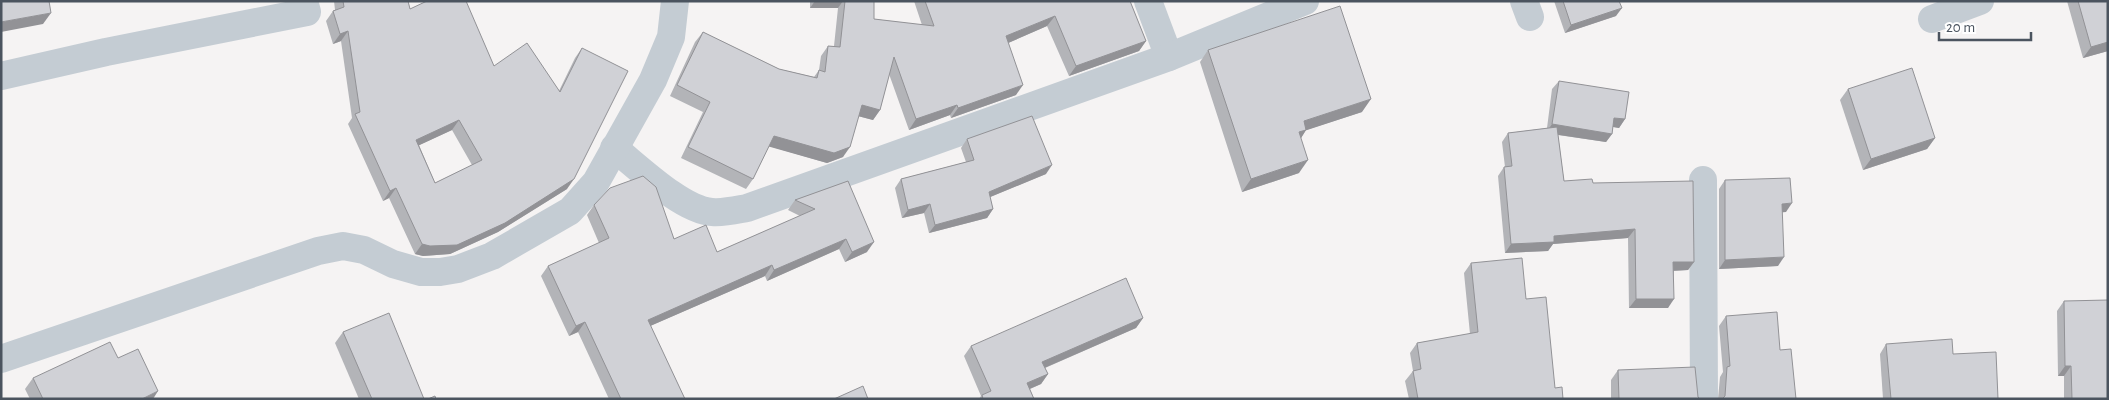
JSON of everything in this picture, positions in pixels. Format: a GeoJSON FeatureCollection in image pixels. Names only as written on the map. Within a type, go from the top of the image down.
{"type":"FeatureCollection","features":[{"type":"Feature","properties":{"kind":"street"},"geometry":{"type":"LineString","coordinates":[[1,76],[106,52],[307,12],[304,1]]}},
{"type":"Feature","properties":{"kind":"street"},"geometry":{"type":"LineString","coordinates":[[1,359],[318,251],[343,246],[364,250],[393,264],[421,272],[440,272],[458,269],[492,256],[570,211],[596,182],[653,80],[671,37],[675,1]]}},
{"type":"Feature","properties":{"kind":"street"},"geometry":{"type":"LineString","coordinates":[[1148,1],[1169,57]]}},
{"type":"Feature","properties":{"kind":"street"},"geometry":{"type":"LineString","coordinates":[[614,148],[676,196],[694,207],[710,212],[729,212],[756,205],[1169,57],[1305,1]]}},
{"type":"Feature","properties":{"kind":"street"},"geometry":{"type":"LineString","coordinates":[[1932,19],[1980,1]]}},
{"type":"Feature","properties":{"kind":"street"},"geometry":{"type":"LineString","coordinates":[[1703,180],[1704,399]]}},
{"type":"Feature","properties":{"kind":"building"},"geometry":{"type":"Polygon","coordinates":[[[1,1],[49,1],[51,13],[1,22],[1,1]]]}},
{"type":"Feature","properties":{"kind":"building"},"geometry":{"type":"Polygon","coordinates":[[[343,1],[408,1],[410,9],[427,1],[466,1],[494,66],[527,43],[560,92],[582,48],[628,71],[574,179],[505,223],[457,245],[430,246],[422,244],[396,188],[390,191],[355,114],[360,112],[348,31],[340,34],[333,11],[344,7],[343,1]],[[459,120],[416,140],[435,183],[482,160],[459,120]]]}},
{"type":"Feature","properties":{"kind":"building"},"geometry":{"type":"Polygon","coordinates":[[[845,1],[874,1],[874,19],[934,26],[925,1],[1130,1],[1146,41],[1076,66],[1055,16],[1006,36],[1023,85],[958,108],[957,105],[916,119],[894,57],[880,110],[862,105],[850,147],[834,153],[774,136],[753,179],[688,147],[710,102],[677,85],[703,32],[779,69],[817,78],[819,70],[825,72],[828,46],[840,47],[845,1]]]}},
{"type":"Feature","properties":{"kind":"building"},"geometry":{"type":"Polygon","coordinates":[[[1563,1],[1619,1],[1622,8],[1571,25],[1563,1]]]}},
{"type":"Feature","properties":{"kind":"building"},"geometry":{"type":"Polygon","coordinates":[[[2078,1],[2108,1],[2108,42],[2091,47],[2078,1]]]}},
{"type":"Feature","properties":{"kind":"building"},"geometry":{"type":"Polygon","coordinates":[[[1340,6],[1371,99],[1304,121],[1306,130],[1299,132],[1308,160],[1251,179],[1208,50],[1340,6]]]}},
{"type":"Feature","properties":{"kind":"building"},"geometry":{"type":"Polygon","coordinates":[[[1912,68],[1935,138],[1871,159],[1848,89],[1912,68]]]}},
{"type":"Feature","properties":{"kind":"building"},"geometry":{"type":"Polygon","coordinates":[[[1559,81],[1629,92],[1625,119],[1614,118],[1612,134],[1552,124],[1559,81]]]}},
{"type":"Feature","properties":{"kind":"building"},"geometry":{"type":"Polygon","coordinates":[[[1032,116],[1052,165],[989,192],[993,209],[935,225],[930,204],[908,210],[901,179],[974,160],[967,139],[1032,116]]]}},
{"type":"Feature","properties":{"kind":"building"},"geometry":{"type":"Polygon","coordinates":[[[1557,127],[1564,181],[1592,179],[1593,183],[1693,181],[1694,262],[1673,262],[1674,299],[1636,299],[1635,229],[1554,236],[1554,242],[1511,244],[1504,167],[1512,166],[1508,133],[1557,127]]]}},
{"type":"Feature","properties":{"kind":"building"},"geometry":{"type":"Polygon","coordinates":[[[643,176],[656,187],[674,239],[706,225],[717,252],[815,209],[795,200],[848,181],[874,242],[852,252],[846,239],[774,270],[772,265],[648,320],[685,399],[621,399],[585,322],[576,326],[548,266],[609,238],[594,205],[610,188],[643,176]]]}},
{"type":"Feature","properties":{"kind":"building"},"geometry":{"type":"Polygon","coordinates":[[[1790,178],[1792,203],[1782,204],[1784,257],[1725,260],[1725,180],[1790,178]]]}},
{"type":"Feature","properties":{"kind":"building"},"geometry":{"type":"Polygon","coordinates":[[[1522,258],[1526,299],[1546,297],[1555,388],[1562,387],[1563,399],[1418,399],[1413,371],[1421,369],[1417,343],[1478,332],[1471,263],[1522,258]]]}},
{"type":"Feature","properties":{"kind":"building"},"geometry":{"type":"Polygon","coordinates":[[[1126,278],[1143,318],[1042,362],[1048,374],[1027,383],[1034,399],[983,399],[982,395],[991,391],[971,346],[1126,278]]]}},
{"type":"Feature","properties":{"kind":"building"},"geometry":{"type":"Polygon","coordinates":[[[2108,300],[2108,399],[2072,399],[2071,366],[2065,366],[2064,301],[2108,300]]]}},
{"type":"Feature","properties":{"kind":"building"},"geometry":{"type":"Polygon","coordinates":[[[1777,312],[1780,350],[1791,349],[1796,399],[1722,399],[1725,396],[1727,367],[1730,366],[1726,316],[1777,312]]]}},
{"type":"Feature","properties":{"kind":"building"},"geometry":{"type":"Polygon","coordinates":[[[389,313],[424,399],[372,399],[343,332],[389,313]]]}},
{"type":"Feature","properties":{"kind":"building"},"geometry":{"type":"Polygon","coordinates":[[[1952,339],[1953,354],[1996,352],[1998,399],[1891,399],[1886,344],[1952,339]]]}},
{"type":"Feature","properties":{"kind":"building"},"geometry":{"type":"Polygon","coordinates":[[[110,342],[118,358],[138,349],[158,391],[142,399],[43,399],[33,378],[110,342]]]}},
{"type":"Feature","properties":{"kind":"building"},"geometry":{"type":"Polygon","coordinates":[[[1695,367],[1698,397],[1700,399],[1619,399],[1618,370],[1695,367]]]}},
{"type":"Feature","properties":{"kind":"building"},"geometry":{"type":"Polygon","coordinates":[[[863,386],[868,399],[834,399],[863,386]]]}}]}
